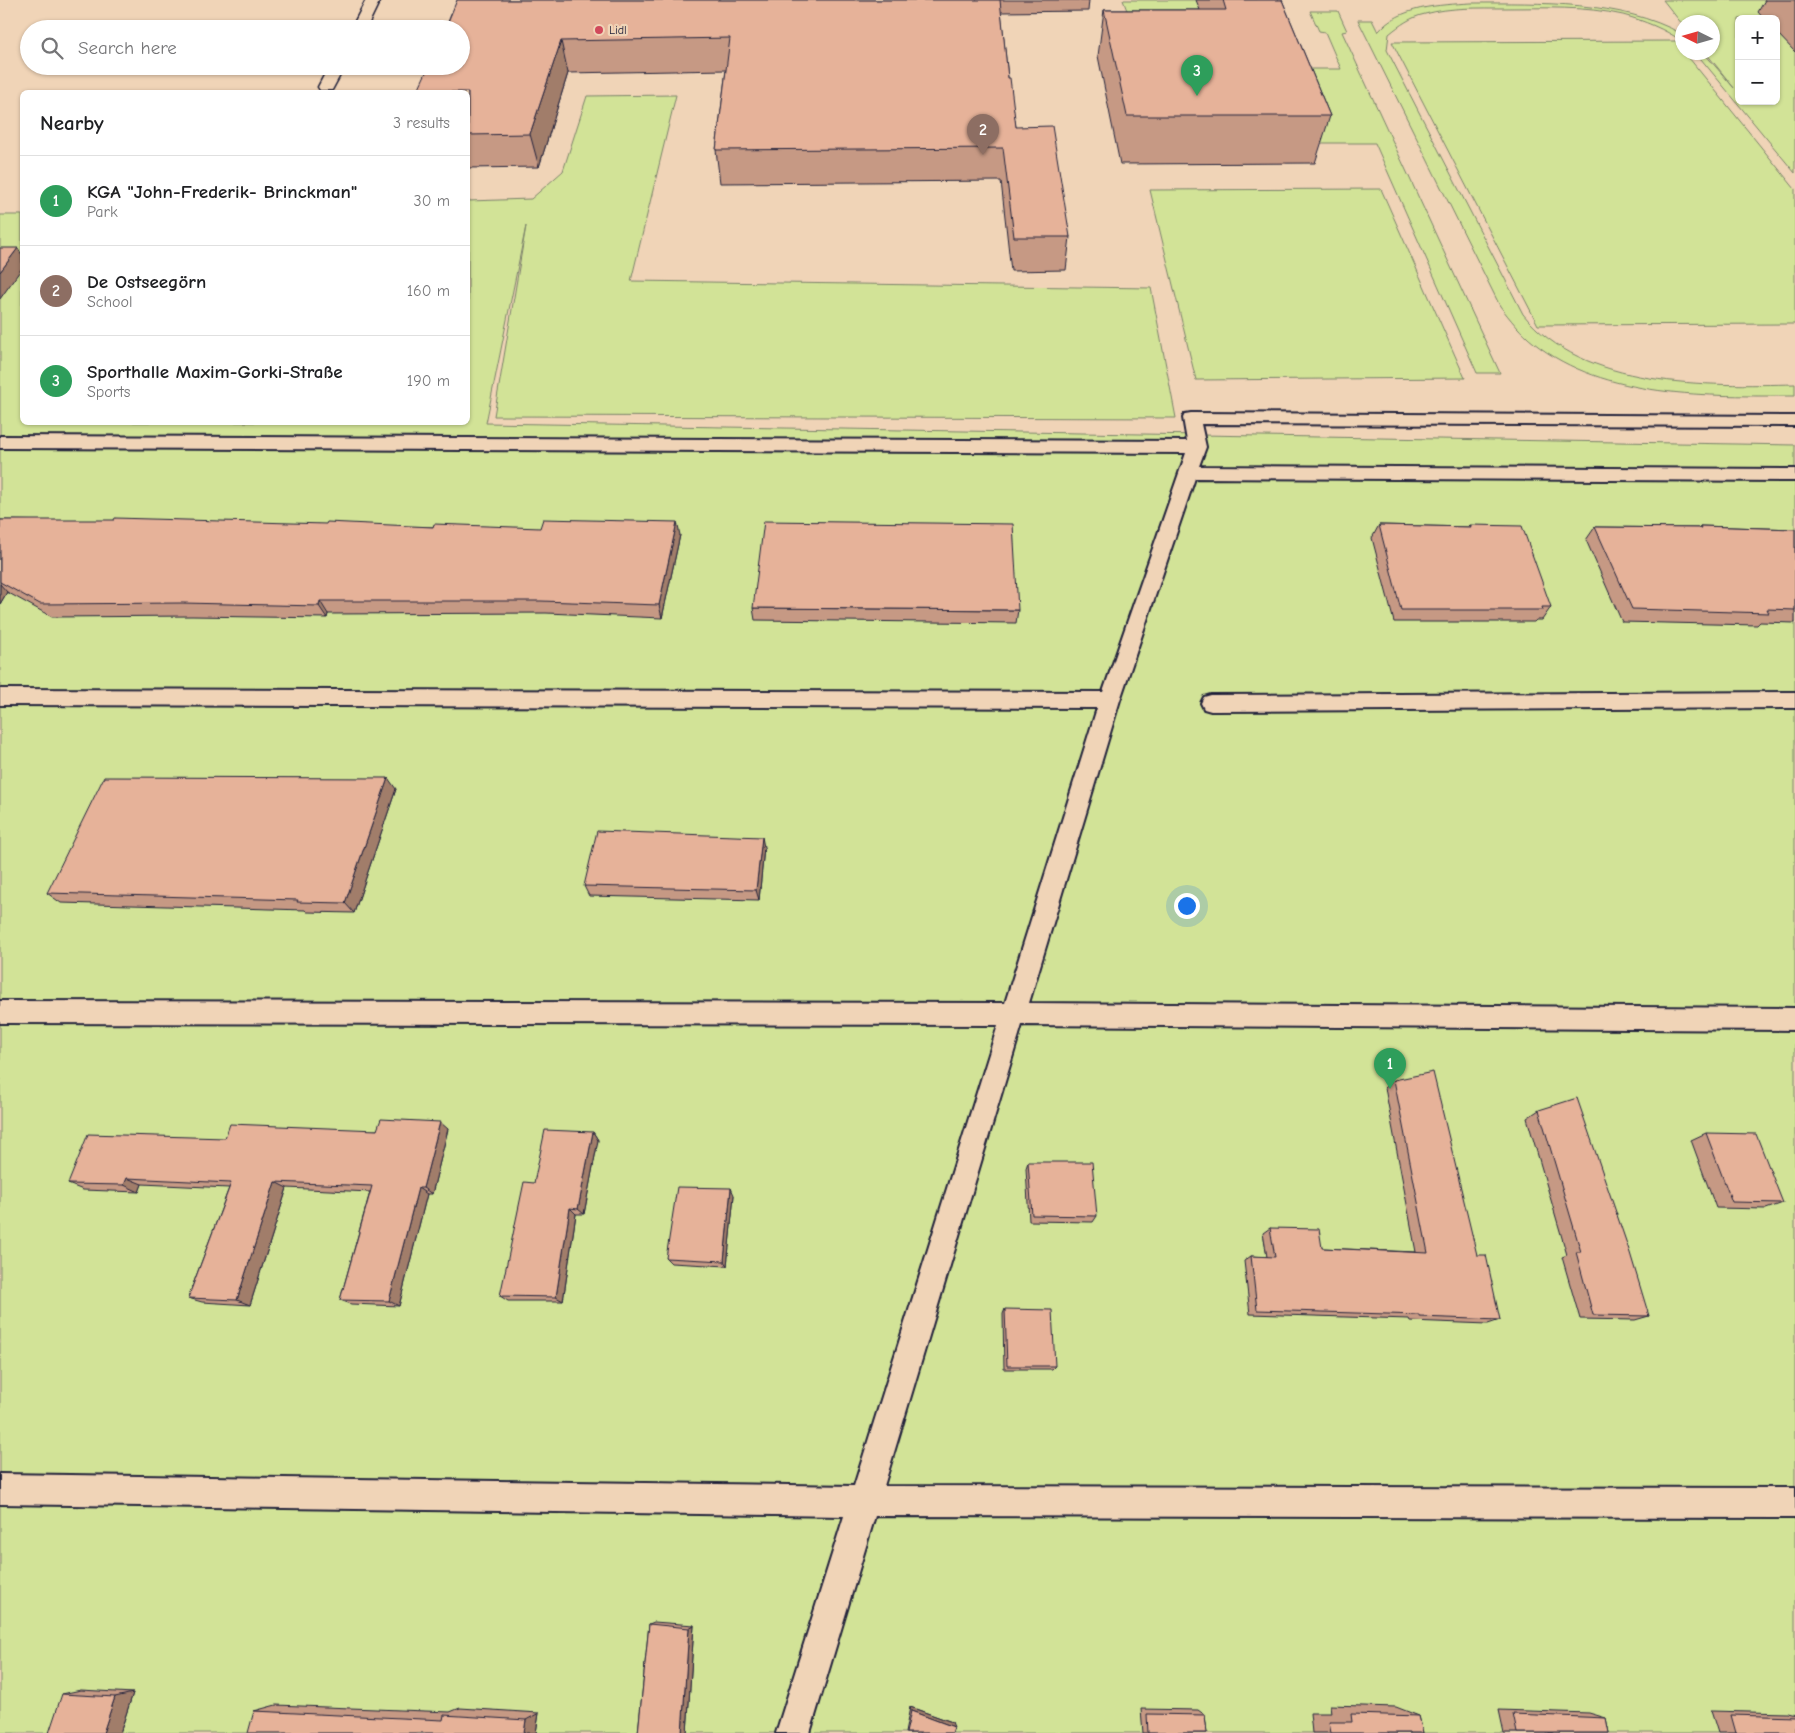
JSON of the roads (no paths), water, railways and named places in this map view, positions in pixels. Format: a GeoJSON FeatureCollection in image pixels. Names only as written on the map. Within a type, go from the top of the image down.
{"type":"FeatureCollection","features":[{"type":"Feature","properties":{"kind":"street"},"geometry":{"type":"LineString","coordinates":[[363,20],[373,0]]}},
{"type":"Feature","properties":{"kind":"street"},"geometry":{"type":"LineString","coordinates":[[326,87],[332,75]]}},
{"type":"Feature","properties":{"kind":"lane"},"geometry":{"type":"LineString","coordinates":[[793,1733],[1110,700],[1190,472],[1197,448],[1191,418],[1795,422]]}},
{"type":"Feature","properties":{"kind":"lane"},"geometry":{"type":"LineString","coordinates":[[0,442],[1197,448]]}},
{"type":"Feature","properties":{"kind":"lane"},"geometry":{"type":"LineString","coordinates":[[1190,472],[1795,475]]}},
{"type":"Feature","properties":{"kind":"lane"},"geometry":{"type":"LineString","coordinates":[[0,697],[1110,700]]}},
{"type":"Feature","properties":{"kind":"lane"},"geometry":{"type":"LineString","coordinates":[[1211,703],[1795,700]]}},
{"type":"Feature","properties":{"kind":"lane"},"geometry":{"type":"LineString","coordinates":[[0,1012],[1013,1014],[1795,1019]]}},
{"type":"Feature","properties":{"kind":"lane"},"geometry":{"type":"LineString","coordinates":[[0,1489],[864,1501],[1795,1503]]}},
{"type":"Feature","properties":{"kind":"place","name":"Lidl"},"geometry":{"type":"Point","coordinates":[599,30]}},
{"type":"Feature","properties":{"kind":"place","name":"Sporthalle Maxim-Gorki-Straße"},"geometry":{"type":"Point","coordinates":[1197,96]}},
{"type":"Feature","properties":{"kind":"place","name":"De Ostseegörn"},"geometry":{"type":"Point","coordinates":[983,155]}},
{"type":"Feature","properties":{"kind":"place","name":"KGA \"John-Frederik- Brinckman\""},"geometry":{"type":"Point","coordinates":[1390,1089]}}]}
